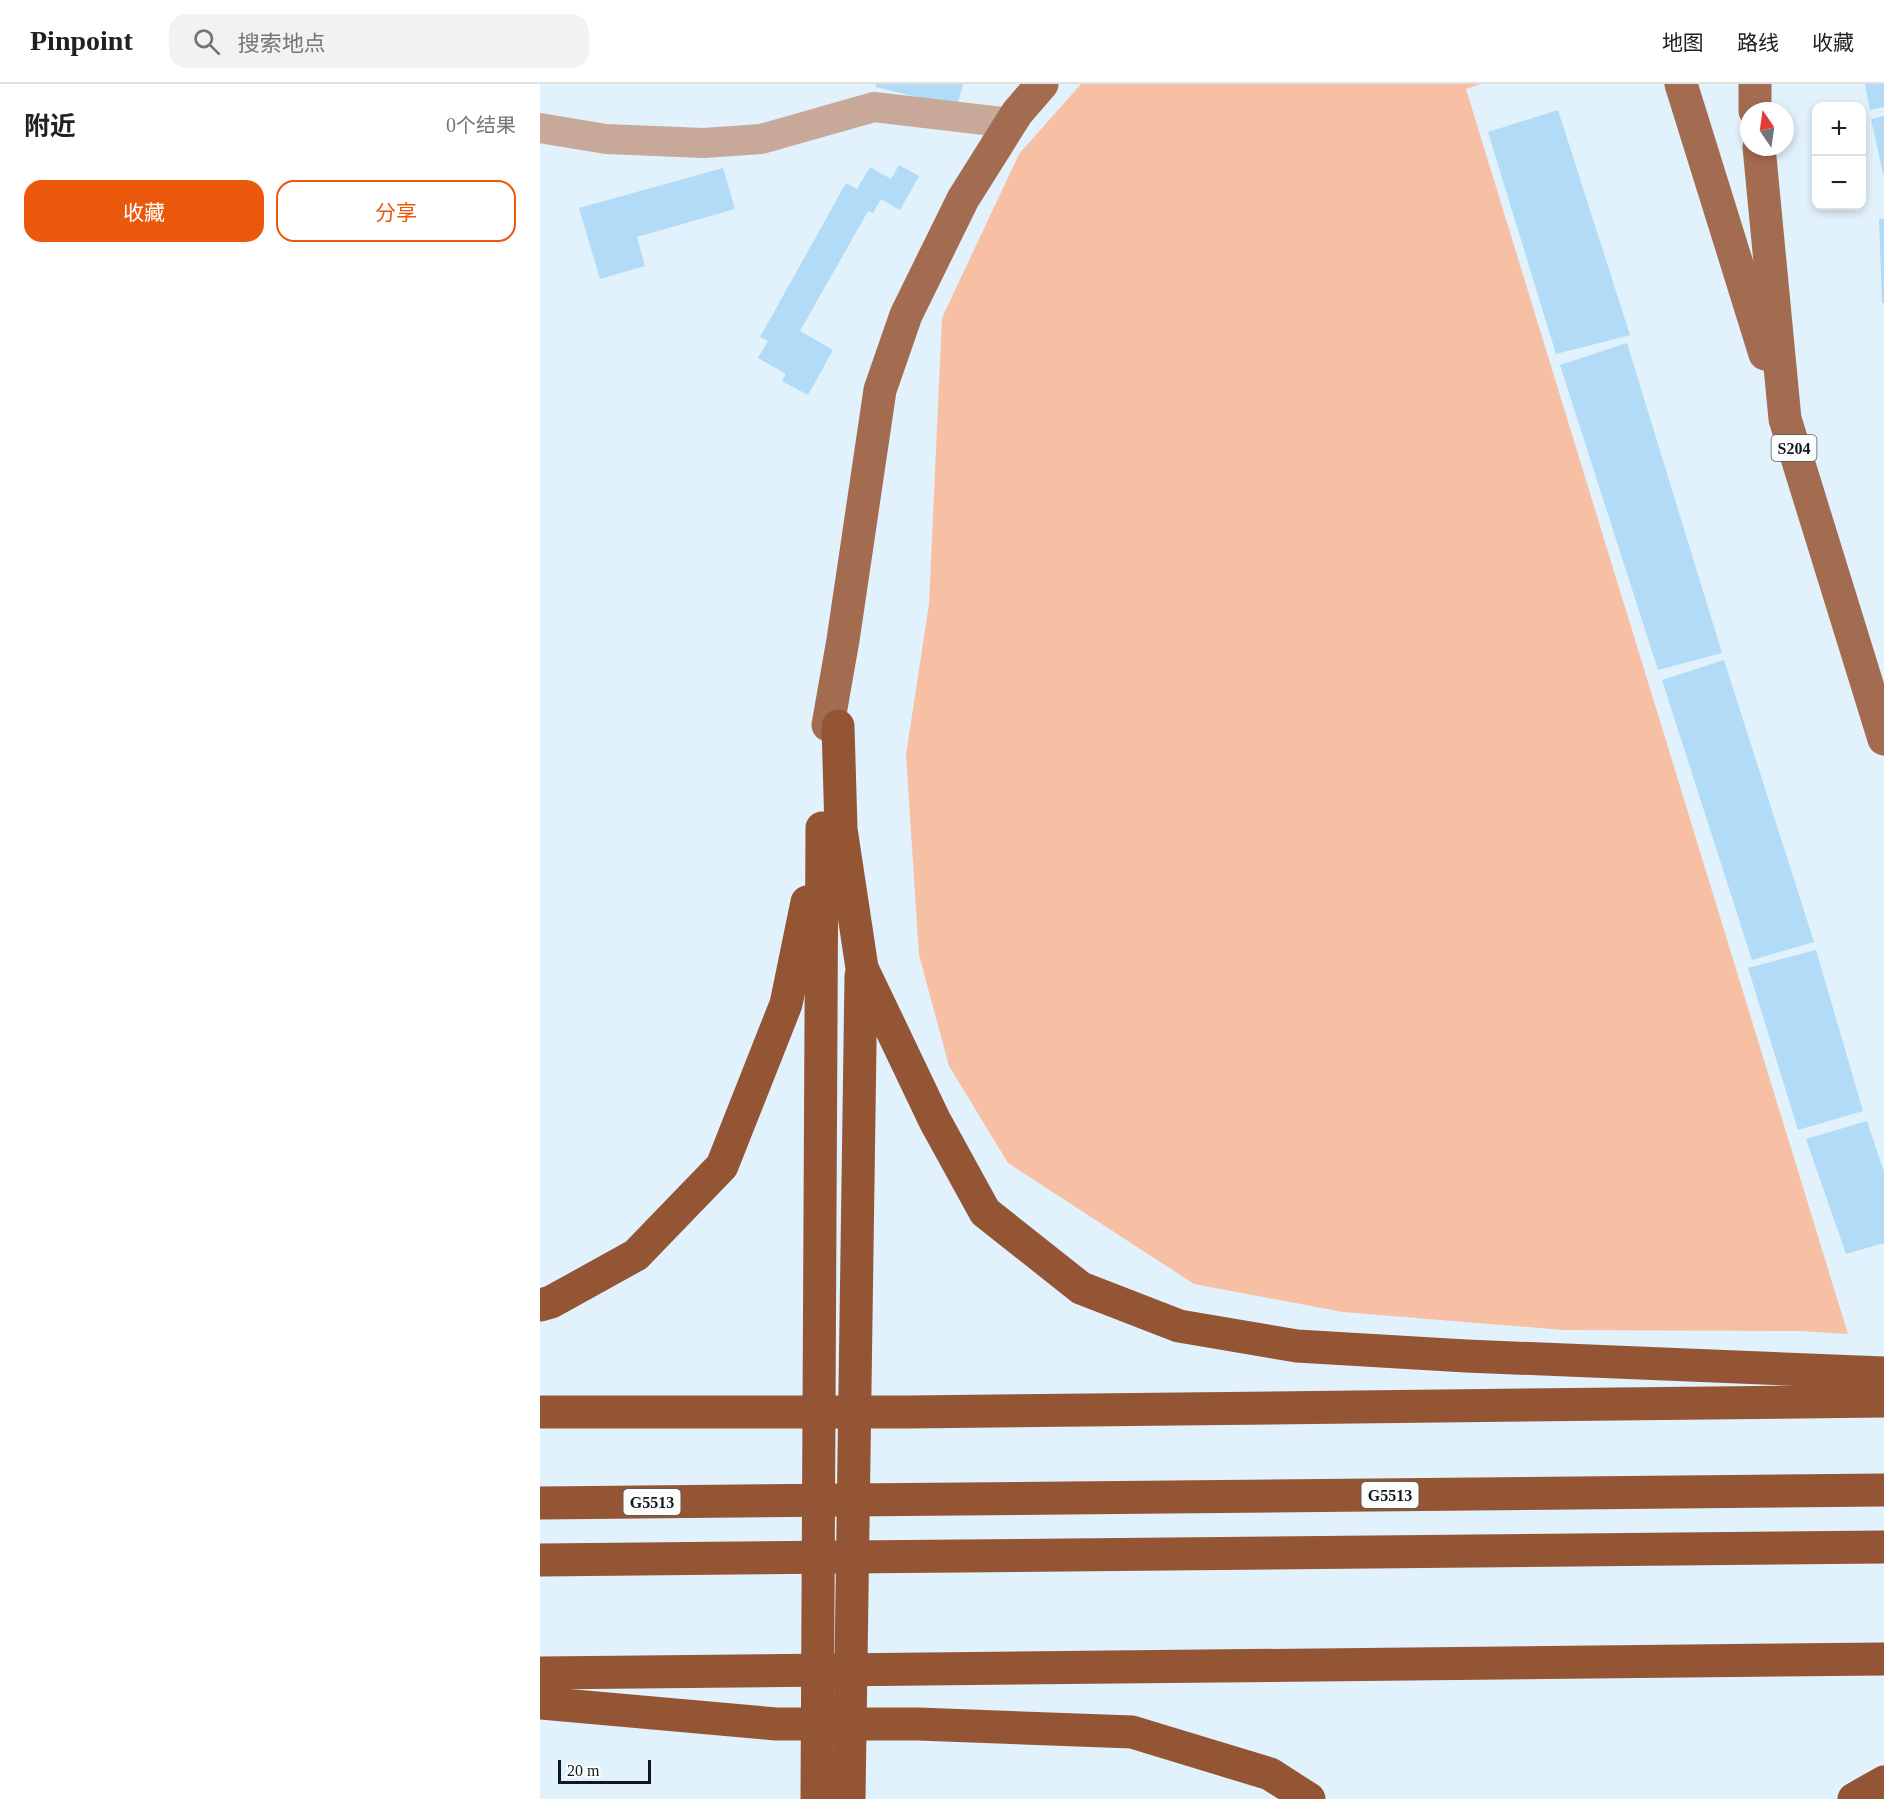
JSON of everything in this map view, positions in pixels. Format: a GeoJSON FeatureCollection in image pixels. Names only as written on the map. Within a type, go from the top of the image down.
{"type":"FeatureCollection","features":[{"type":"Feature","properties":{"kind":"highway"},"geometry":{"type":"LineString","coordinates":[[540,1305],[551,1302],[636,1256],[722,1166],[786,1004],[822,828],[833,726]]}},
{"type":"Feature","properties":{"kind":"highway"},"geometry":{"type":"LineString","coordinates":[[833,726],[841,829],[861,968],[849,1799]]}},
{"type":"Feature","properties":{"kind":"highway"},"geometry":{"type":"LineString","coordinates":[[817,1799],[822,828]]}},
{"type":"Feature","properties":{"kind":"highway"},"geometry":{"type":"LineString","coordinates":[[861,968],[935,1121],[986,1212],[1081,1288],[1179,1326],[1297,1346],[1466,1356],[1884,1373]]}},
{"type":"Feature","properties":{"kind":"highway"},"geometry":{"type":"LineString","coordinates":[[540,1412],[908,1412],[1884,1401]]}},
{"type":"Feature","properties":{"kind":"highway","name":"G5513"},"geometry":{"type":"LineString","coordinates":[[540,1503],[1884,1490]]}},
{"type":"Feature","properties":{"kind":"highway"},"geometry":{"type":"LineString","coordinates":[[540,1560],[1884,1548]]}},
{"type":"Feature","properties":{"kind":"highway"},"geometry":{"type":"LineString","coordinates":[[540,1673],[914,1671],[1884,1659]]}},
{"type":"Feature","properties":{"kind":"highway"},"geometry":{"type":"LineString","coordinates":[[540,1703],[776,1724],[918,1724],[1132,1732],[1270,1774],[1309,1799]]}},
{"type":"Feature","properties":{"kind":"highway"},"geometry":{"type":"LineString","coordinates":[[1854,1799],[1884,1782]]}},
{"type":"Feature","properties":{"kind":"main road"},"geometry":{"type":"LineString","coordinates":[[833,726],[843,639],[880,390],[906,315],[963,200],[1010,123],[1042,84]]}},
{"type":"Feature","properties":{"kind":"main road"},"geometry":{"type":"LineString","coordinates":[[1681,84],[1785,419]]}},
{"type":"Feature","properties":{"kind":"main road"},"geometry":{"type":"LineString","coordinates":[[1754,102],[1755,84]]}},
{"type":"Feature","properties":{"kind":"main road","name":"S204"},"geometry":{"type":"LineString","coordinates":[[1760,156],[1785,419],[1884,739]]}},
{"type":"Feature","properties":{"kind":"street"},"geometry":{"type":"LineString","coordinates":[[540,128],[606,140],[704,143],[761,139],[874,107],[1010,123]]}},
{"type":"Feature","properties":{"kind":"shaded area"},"geometry":{"type":"Polygon","coordinates":[[[1081,84],[1481,84],[1466,89],[1848,1334],[1801,1331],[1564,1330],[1343,1312],[1194,1284],[1008,1163],[949,1066],[919,955],[906,755],[929,604],[942,318],[1019,154],[1081,84]]]}},
{"type":"Feature","properties":{"kind":"building"},"geometry":{"type":"Polygon","coordinates":[[[876,84],[963,84],[957,107],[876,87],[876,84]]]}},
{"type":"Feature","properties":{"kind":"building"},"geometry":{"type":"Polygon","coordinates":[[[1865,84],[1884,84],[1884,107],[1870,110],[1865,84]]]}},
{"type":"Feature","properties":{"kind":"building"},"geometry":{"type":"Polygon","coordinates":[[[1558,110],[1630,335],[1556,354],[1488,132],[1558,110]]]}},
{"type":"Feature","properties":{"kind":"building"},"geometry":{"type":"Polygon","coordinates":[[[1884,116],[1884,174],[1883,174],[1871,119],[1884,116]]]}},
{"type":"Feature","properties":{"kind":"building"},"geometry":{"type":"Polygon","coordinates":[[[899,165],[919,176],[900,210],[881,199],[873,213],[868,211],[800,331],[833,350],[808,395],[782,381],[786,374],[758,358],[768,341],[760,337],[846,183],[857,189],[870,167],[891,179],[899,165]]]}},
{"type":"Feature","properties":{"kind":"building"},"geometry":{"type":"Polygon","coordinates":[[[723,168],[735,209],[637,237],[645,266],[600,279],[579,208],[723,168]]]}},
{"type":"Feature","properties":{"kind":"building"},"geometry":{"type":"Polygon","coordinates":[[[1879,219],[1884,219],[1884,303],[1882,303],[1879,219]]]}},
{"type":"Feature","properties":{"kind":"building"},"geometry":{"type":"Polygon","coordinates":[[[1627,343],[1722,653],[1658,670],[1560,365],[1627,343]]]}},
{"type":"Feature","properties":{"kind":"building"},"geometry":{"type":"Polygon","coordinates":[[[1724,660],[1814,942],[1752,960],[1662,680],[1724,660]]]}},
{"type":"Feature","properties":{"kind":"building"},"geometry":{"type":"Polygon","coordinates":[[[1816,950],[1863,1111],[1798,1130],[1748,968],[1816,950]]]}},
{"type":"Feature","properties":{"kind":"building"},"geometry":{"type":"Polygon","coordinates":[[[1867,1121],[1884,1172],[1884,1243],[1846,1254],[1806,1139],[1867,1121]]]}}]}
